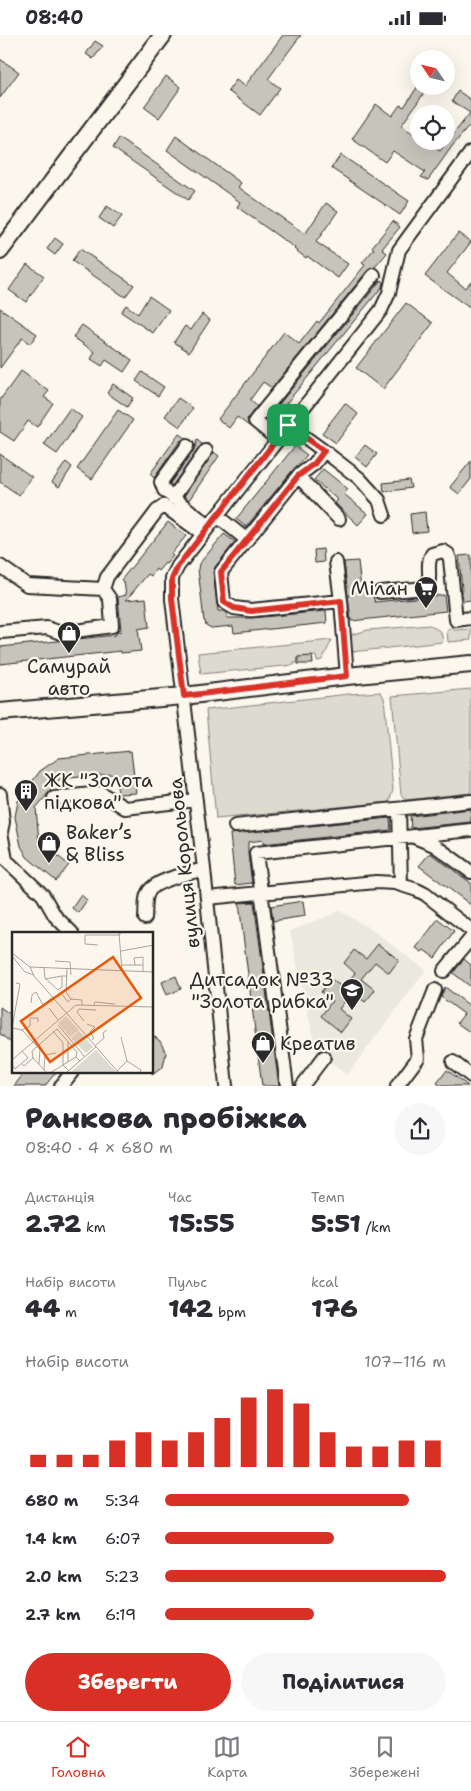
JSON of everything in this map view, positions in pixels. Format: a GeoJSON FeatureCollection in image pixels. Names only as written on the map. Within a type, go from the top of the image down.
{"type":"FeatureCollection","features":[{"type":"Feature","properties":{"kind":"main road"},"geometry":{"type":"LineString","coordinates":[[0,251],[157,37]]}},
{"type":"Feature","properties":{"kind":"main road"},"geometry":{"type":"LineString","coordinates":[[0,712],[184,696],[347,676],[471,664]]}},
{"type":"Feature","properties":{"kind":"street","name":"вулиця Корольова"},"geometry":{"type":"LineString","coordinates":[[226,1086],[204,869],[172,599],[172,579],[178,566],[381,310],[389,293],[399,250],[471,152]]}},
{"type":"Feature","properties":{"kind":"street"},"geometry":{"type":"LineString","coordinates":[[277,439],[255,421],[374,275]]}},
{"type":"Feature","properties":{"kind":"street"},"geometry":{"type":"LineString","coordinates":[[288,425],[324,451],[370,489],[379,500],[384,515]]}},
{"type":"Feature","properties":{"kind":"street"},"geometry":{"type":"LineString","coordinates":[[187,446],[161,482],[164,491],[210,525]]}},
{"type":"Feature","properties":{"kind":"street"},"geometry":{"type":"LineString","coordinates":[[173,498],[206,451]]}},
{"type":"Feature","properties":{"kind":"street"},"geometry":{"type":"LineString","coordinates":[[324,451],[314,464],[298,476],[221,572],[224,602],[234,608],[251,611],[341,601]]}},
{"type":"Feature","properties":{"kind":"street"},"geometry":{"type":"LineString","coordinates":[[298,476],[339,519]]}},
{"type":"Feature","properties":{"kind":"street"},"geometry":{"type":"LineString","coordinates":[[1,632],[47,628],[61,633],[112,626],[110,599],[104,589],[107,577],[156,511],[164,506],[247,540]]}},
{"type":"Feature","properties":{"kind":"street"},"geometry":{"type":"LineString","coordinates":[[380,592],[426,588],[430,582],[429,558],[432,554],[443,551],[448,554],[450,559],[456,619],[471,618]]}},
{"type":"Feature","properties":{"kind":"street"},"geometry":{"type":"LineString","coordinates":[[336,563],[347,676]]}},
{"type":"Feature","properties":{"kind":"street"},"geometry":{"type":"LineString","coordinates":[[0,565],[27,585],[104,589]]}},
{"type":"Feature","properties":{"kind":"street"},"geometry":{"type":"LineString","coordinates":[[54,799],[101,793],[125,808],[196,799]]}},
{"type":"Feature","properties":{"kind":"street"},"geometry":{"type":"LineString","coordinates":[[0,794],[1,832],[6,860],[43,895],[55,916],[71,932]]}},
{"type":"Feature","properties":{"kind":"street"},"geometry":{"type":"LineString","coordinates":[[234,826],[471,801]]}},
{"type":"Feature","properties":{"kind":"street"},"geometry":{"type":"LineString","coordinates":[[398,809],[400,885]]}},
{"type":"Feature","properties":{"kind":"street"},"geometry":{"type":"LineString","coordinates":[[287,1086],[256,853],[471,830]]}},
{"type":"Feature","properties":{"kind":"street"},"geometry":{"type":"LineString","coordinates":[[412,836],[434,845],[471,872]]}},
{"type":"Feature","properties":{"kind":"street"},"geometry":{"type":"LineString","coordinates":[[145,918],[147,897],[149,891],[155,886],[169,879],[204,869]]}},
{"type":"Feature","properties":{"kind":"street"},"geometry":{"type":"LineString","coordinates":[[207,898],[376,883],[400,885],[425,895],[471,930]]}},
{"type":"Feature","properties":{"kind":"street"},"geometry":{"type":"LineString","coordinates":[[444,971],[471,938]]}},
{"type":"Feature","properties":{"kind":"street"},"geometry":{"type":"LineString","coordinates":[[397,1086],[418,1057],[416,1039],[434,990]]}},
{"type":"Feature","properties":{"kind":"street"},"geometry":{"type":"LineString","coordinates":[[302,1086],[324,1057]]}},
{"type":"Feature","properties":{"kind":"street"},"geometry":{"type":"LineString","coordinates":[[453,1062],[471,1076]]}},
{"type":"Feature","properties":{"kind":"street"},"geometry":{"type":"LineString","coordinates":[[61,1086],[71,1073]]}},
{"type":"Feature","properties":{"kind":"shaded area"},"geometry":{"type":"Polygon","coordinates":[[[430,625],[441,632],[443,642],[351,652],[347,636],[368,630],[430,625]]]}},
{"type":"Feature","properties":{"kind":"shaded area"},"geometry":{"type":"Polygon","coordinates":[[[453,625],[454,630],[471,629],[471,640],[448,642],[447,631],[453,625]]]}},
{"type":"Feature","properties":{"kind":"shaded area"},"geometry":{"type":"Polygon","coordinates":[[[332,640],[322,660],[317,661],[316,656],[298,657],[298,663],[294,663],[294,665],[201,674],[198,653],[332,640]]]}},
{"type":"Feature","properties":{"kind":"shaded area"},"geometry":{"type":"Polygon","coordinates":[[[471,689],[471,793],[406,800],[401,795],[392,696],[471,689]]]}},
{"type":"Feature","properties":{"kind":"shaded area"},"geometry":{"type":"Polygon","coordinates":[[[381,692],[384,698],[393,790],[389,802],[216,819],[206,710],[381,692]]]}},
{"type":"Feature","properties":{"kind":"shaded area","name":"Дитсадок №33 \"Золота рибка\""},"geometry":{"type":"Polygon","coordinates":[[[340,911],[369,928],[426,970],[347,1075],[317,1053],[290,931],[340,911]]]}},
{"type":"Feature","properties":{"kind":"building"},"geometry":{"type":"Polygon","coordinates":[[[283,35],[301,35],[268,79],[280,88],[260,115],[228,91],[236,80],[245,86],[283,35]]]}},
{"type":"Feature","properties":{"kind":"building"},"geometry":{"type":"Polygon","coordinates":[[[95,41],[103,46],[93,59],[86,54],[95,41]]]}},
{"type":"Feature","properties":{"kind":"building"},"geometry":{"type":"Polygon","coordinates":[[[0,59],[19,72],[0,98],[0,59]]]}},
{"type":"Feature","properties":{"kind":"building"},"geometry":{"type":"Polygon","coordinates":[[[166,76],[181,87],[159,118],[144,107],[166,76]]]}},
{"type":"Feature","properties":{"kind":"building"},"geometry":{"type":"Polygon","coordinates":[[[458,91],[471,100],[471,124],[455,143],[455,132],[470,113],[452,101],[458,91]]]}},
{"type":"Feature","properties":{"kind":"building"},"geometry":{"type":"Polygon","coordinates":[[[412,95],[423,95],[416,105],[410,105],[410,113],[401,126],[410,132],[410,150],[449,150],[428,180],[421,177],[425,172],[393,151],[385,162],[352,139],[376,104],[392,116],[400,105],[404,107],[412,95]]]}},
{"type":"Feature","properties":{"kind":"building"},"geometry":{"type":"Polygon","coordinates":[[[176,136],[241,183],[238,187],[305,234],[326,203],[338,211],[316,242],[348,264],[338,278],[307,256],[306,258],[295,248],[237,207],[240,202],[167,150],[176,136]]]}},
{"type":"Feature","properties":{"kind":"building"},"geometry":{"type":"Polygon","coordinates":[[[119,138],[195,191],[188,200],[113,148],[119,138]]]}},
{"type":"Feature","properties":{"kind":"building"},"geometry":{"type":"Polygon","coordinates":[[[341,155],[409,201],[400,215],[331,168],[341,155]]]}},
{"type":"Feature","properties":{"kind":"building"},"geometry":{"type":"Polygon","coordinates":[[[107,206],[122,216],[113,228],[99,218],[107,206]]]}},
{"type":"Feature","properties":{"kind":"building"},"geometry":{"type":"Polygon","coordinates":[[[393,221],[400,227],[382,249],[387,253],[375,267],[368,270],[272,388],[263,382],[250,400],[257,406],[247,419],[249,426],[237,417],[229,428],[218,419],[284,332],[299,344],[317,321],[319,323],[365,265],[362,263],[374,249],[372,247],[393,221]]]}},
{"type":"Feature","properties":{"kind":"building"},"geometry":{"type":"Polygon","coordinates":[[[458,233],[471,242],[447,273],[465,288],[471,281],[471,309],[425,276],[458,233]]]}},
{"type":"Feature","properties":{"kind":"building"},"geometry":{"type":"Polygon","coordinates":[[[55,238],[63,244],[55,255],[47,249],[55,238]]]}},
{"type":"Feature","properties":{"kind":"building"},"geometry":{"type":"Polygon","coordinates":[[[80,249],[134,285],[125,297],[72,261],[80,249]]]}},
{"type":"Feature","properties":{"kind":"building"},"geometry":{"type":"Polygon","coordinates":[[[27,264],[44,276],[26,302],[9,290],[27,264]]]}},
{"type":"Feature","properties":{"kind":"building"},"geometry":{"type":"Polygon","coordinates":[[[381,280],[383,282],[382,287],[270,423],[266,420],[381,280]]]}},
{"type":"Feature","properties":{"kind":"building"},"geometry":{"type":"Polygon","coordinates":[[[149,296],[169,310],[153,333],[121,312],[126,305],[138,314],[149,296]]]}},
{"type":"Feature","properties":{"kind":"building"},"geometry":{"type":"Polygon","coordinates":[[[406,303],[433,323],[383,389],[356,368],[406,303]]]}},
{"type":"Feature","properties":{"kind":"building"},"geometry":{"type":"Polygon","coordinates":[[[0,308],[37,334],[30,344],[22,338],[0,368],[0,308]]]}},
{"type":"Feature","properties":{"kind":"building"},"geometry":{"type":"Polygon","coordinates":[[[202,314],[210,320],[189,352],[174,342],[185,326],[191,330],[202,314]]]}},
{"type":"Feature","properties":{"kind":"building"},"geometry":{"type":"Polygon","coordinates":[[[82,325],[132,360],[124,372],[106,360],[102,366],[91,359],[95,352],[73,337],[82,325]]]}},
{"type":"Feature","properties":{"kind":"building"},"geometry":{"type":"Polygon","coordinates":[[[21,371],[49,391],[44,397],[53,403],[37,427],[28,421],[14,441],[0,432],[0,400],[21,371]]]}},
{"type":"Feature","properties":{"kind":"building"},"geometry":{"type":"Polygon","coordinates":[[[142,372],[164,387],[158,396],[136,381],[142,372]]]}},
{"type":"Feature","properties":{"kind":"building"},"geometry":{"type":"Polygon","coordinates":[[[113,384],[133,398],[127,407],[107,393],[113,384]]]}},
{"type":"Feature","properties":{"kind":"building"},"geometry":{"type":"Polygon","coordinates":[[[178,398],[193,408],[180,427],[165,416],[178,398]]]}},
{"type":"Feature","properties":{"kind":"building"},"geometry":{"type":"Polygon","coordinates":[[[345,403],[358,414],[336,443],[322,433],[345,403]]]}},
{"type":"Feature","properties":{"kind":"building"},"geometry":{"type":"Polygon","coordinates":[[[70,408],[82,417],[57,454],[44,445],[70,408]]]}},
{"type":"Feature","properties":{"kind":"building"},"geometry":{"type":"Polygon","coordinates":[[[118,410],[133,420],[92,479],[77,469],[118,410]]]}},
{"type":"Feature","properties":{"kind":"building"},"geometry":{"type":"Polygon","coordinates":[[[179,434],[185,438],[180,441],[154,478],[150,474],[179,434]]]}},
{"type":"Feature","properties":{"kind":"building"},"geometry":{"type":"Polygon","coordinates":[[[197,440],[202,444],[172,486],[170,483],[194,451],[197,440]]]}},
{"type":"Feature","properties":{"kind":"building"},"geometry":{"type":"Polygon","coordinates":[[[365,445],[377,454],[367,467],[355,457],[365,445]]]}},
{"type":"Feature","properties":{"kind":"building"},"geometry":{"type":"Polygon","coordinates":[[[295,446],[307,455],[246,527],[236,519],[295,446]]]}},
{"type":"Feature","properties":{"kind":"building"},"geometry":{"type":"Polygon","coordinates":[[[214,452],[219,456],[189,500],[184,496],[214,452]]]}},
{"type":"Feature","properties":{"kind":"building"},"geometry":{"type":"Polygon","coordinates":[[[0,454],[32,477],[19,495],[0,482],[0,454]]]}},
{"type":"Feature","properties":{"kind":"building"},"geometry":{"type":"Polygon","coordinates":[[[471,461],[471,479],[459,494],[450,487],[471,461]]]}},
{"type":"Feature","properties":{"kind":"building"},"geometry":{"type":"Polygon","coordinates":[[[66,462],[72,467],[59,487],[52,482],[66,462]]]}},
{"type":"Feature","properties":{"kind":"building"},"geometry":{"type":"Polygon","coordinates":[[[323,469],[348,489],[344,494],[368,514],[358,525],[335,503],[338,500],[314,480],[323,469]]]}},
{"type":"Feature","properties":{"kind":"building"},"geometry":{"type":"Polygon","coordinates":[[[409,480],[411,488],[384,492],[383,483],[409,480]]]}},
{"type":"Feature","properties":{"kind":"building"},"geometry":{"type":"Polygon","coordinates":[[[425,512],[427,531],[412,533],[410,514],[425,512]]]}},
{"type":"Feature","properties":{"kind":"building"},"geometry":{"type":"Polygon","coordinates":[[[168,522],[186,536],[171,554],[173,556],[166,564],[158,571],[156,569],[151,576],[148,574],[126,600],[146,598],[149,627],[138,629],[141,651],[121,653],[121,651],[0,664],[0,647],[116,635],[116,633],[121,631],[118,597],[126,595],[124,582],[121,580],[168,522]]]}},
{"type":"Feature","properties":{"kind":"building"},"geometry":{"type":"Polygon","coordinates":[[[224,534],[235,542],[213,572],[218,611],[227,613],[227,618],[252,618],[326,611],[327,623],[234,633],[233,626],[211,628],[206,625],[198,569],[199,564],[224,534]]]}},
{"type":"Feature","properties":{"kind":"building"},"geometry":{"type":"Polygon","coordinates":[[[323,549],[324,562],[315,563],[314,550],[323,549]]]}},
{"type":"Feature","properties":{"kind":"building"},"geometry":{"type":"Polygon","coordinates":[[[471,555],[471,600],[463,601],[459,556],[471,555]]]}},
{"type":"Feature","properties":{"kind":"building"},"geometry":{"type":"Polygon","coordinates":[[[358,561],[361,589],[373,588],[372,593],[375,602],[444,595],[446,611],[351,621],[344,562],[358,561]]]}},
{"type":"Feature","properties":{"kind":"building"},"geometry":{"type":"Polygon","coordinates":[[[312,656],[313,664],[298,664],[298,657],[312,656]]]}},
{"type":"Feature","properties":{"kind":"building","name":"ЖК \"Золота підкова\""},"geometry":{"type":"Polygon","coordinates":[[[131,751],[136,793],[118,794],[116,780],[111,774],[60,779],[36,808],[39,841],[69,865],[56,881],[27,857],[21,846],[15,817],[18,801],[40,771],[59,758],[131,751]]]}},
{"type":"Feature","properties":{"kind":"building"},"geometry":{"type":"Polygon","coordinates":[[[471,809],[471,822],[411,828],[410,816],[471,809]]]}},
{"type":"Feature","properties":{"kind":"building"},"geometry":{"type":"Polygon","coordinates":[[[390,818],[391,830],[263,844],[263,840],[248,842],[252,883],[235,885],[230,834],[390,818]]]}},
{"type":"Feature","properties":{"kind":"building"},"geometry":{"type":"Polygon","coordinates":[[[430,853],[471,883],[471,905],[419,866],[430,853]]]}},
{"type":"Feature","properties":{"kind":"building"},"geometry":{"type":"Polygon","coordinates":[[[81,895],[87,900],[78,913],[72,908],[81,895]]]}},
{"type":"Feature","properties":{"kind":"building"},"geometry":{"type":"Polygon","coordinates":[[[303,901],[305,916],[273,921],[271,906],[303,901]]]}},
{"type":"Feature","properties":{"kind":"building"},"geometry":{"type":"Polygon","coordinates":[[[254,902],[279,1086],[262,1086],[239,903],[254,902]]]}},
{"type":"Feature","properties":{"kind":"building"},"geometry":{"type":"Polygon","coordinates":[[[438,919],[454,931],[435,958],[424,950],[422,952],[416,948],[438,919]]]}},
{"type":"Feature","properties":{"kind":"building"},"geometry":{"type":"Polygon","coordinates":[[[378,944],[399,960],[389,973],[375,962],[361,979],[375,990],[365,1002],[352,992],[339,1009],[351,1019],[341,1032],[321,1016],[332,1001],[321,992],[331,979],[343,988],[355,973],[344,963],[354,950],[366,959],[378,944]]]}},
{"type":"Feature","properties":{"kind":"building"},"geometry":{"type":"Polygon","coordinates":[[[464,959],[471,965],[471,987],[453,973],[464,959]]]}},
{"type":"Feature","properties":{"kind":"building"},"geometry":{"type":"Polygon","coordinates":[[[176,976],[181,989],[167,995],[162,982],[176,976]]]}},
{"type":"Feature","properties":{"kind":"building"},"geometry":{"type":"Polygon","coordinates":[[[445,987],[471,1005],[471,1033],[457,1023],[464,1014],[441,997],[445,987]]]}},
{"type":"Feature","properties":{"kind":"building"},"geometry":{"type":"Polygon","coordinates":[[[0,1007],[12,1016],[12,1043],[0,1034],[0,1007]]]}},
{"type":"Feature","properties":{"kind":"building"},"geometry":{"type":"Polygon","coordinates":[[[154,1036],[160,1041],[166,1053],[163,1067],[152,1075],[154,1073],[154,1036]]]}},
{"type":"Feature","properties":{"kind":"building"},"geometry":{"type":"Polygon","coordinates":[[[447,1070],[468,1086],[442,1086],[437,1083],[447,1070]]]}},
{"type":"Feature","properties":{"kind":"building"},"geometry":{"type":"Polygon","coordinates":[[[24,1073],[55,1073],[45,1086],[14,1086],[24,1073]]]}},
{"type":"Feature","properties":{"kind":"place","name":"Мілан"},"geometry":{"type":"Point","coordinates":[426,609]}},
{"type":"Feature","properties":{"kind":"place","name":"Самурай авто"},"geometry":{"type":"Point","coordinates":[69,654]}},
{"type":"Feature","properties":{"kind":"place","name":"ЖК \"Золота підкова\""},"geometry":{"type":"Point","coordinates":[26,812]}},
{"type":"Feature","properties":{"kind":"place","name":"Bakerʼs & Bliss"},"geometry":{"type":"Point","coordinates":[49,864]}},
{"type":"Feature","properties":{"kind":"place","name":"Дитсадок №33 \"Золота рибка\""},"geometry":{"type":"Point","coordinates":[352,1011]}},
{"type":"Feature","properties":{"kind":"place","name":"Креатив"},"geometry":{"type":"Point","coordinates":[263,1064]}},
{"type":"Feature","properties":{"kind":"route"},"geometry":{"type":"LineString","coordinates":[[288,425],[324,451],[314,464],[298,476],[221,572],[224,602],[234,608],[251,611],[341,601],[347,676],[184,696],[172,599],[172,579],[178,566],[288,425]]}}]}
